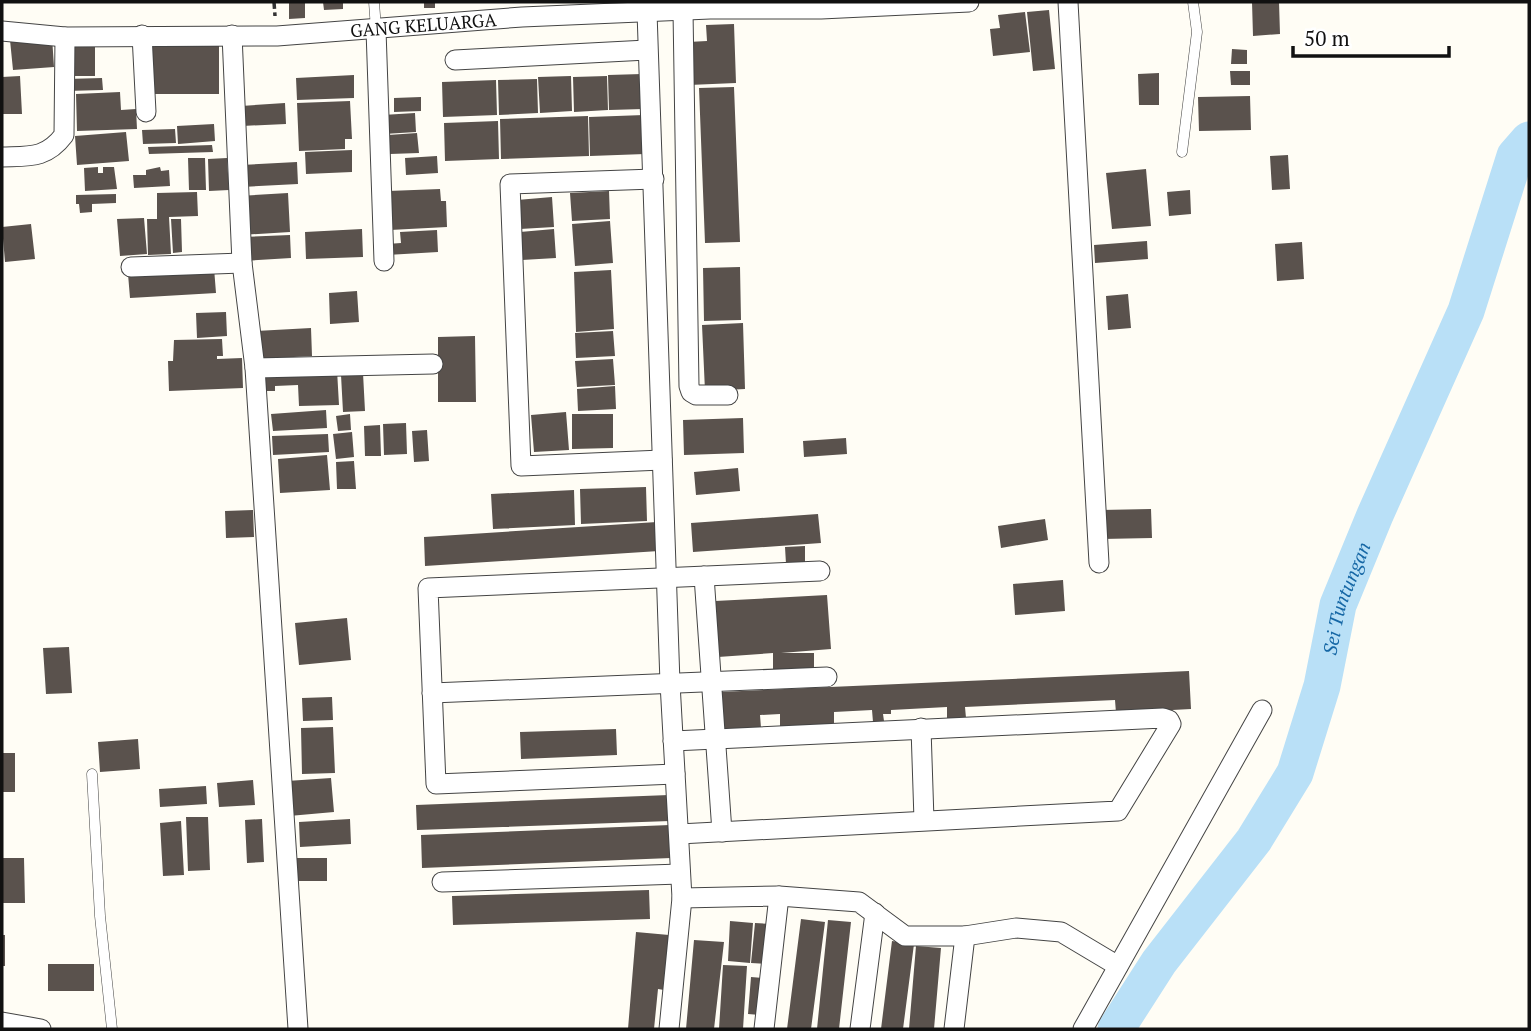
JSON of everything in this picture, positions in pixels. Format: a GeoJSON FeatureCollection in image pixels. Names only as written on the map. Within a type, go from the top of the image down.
{"type":"FeatureCollection","features":[{"type":"Feature","properties":{"kind":"street","name":"GANG KELUARGA"},"geometry":{"type":"LineString","coordinates":[[2,31],[65,37],[277,36],[376,30],[522,9],[683,11],[969,2]]}},
{"type":"Feature","properties":{"kind":"street"},"geometry":{"type":"LineString","coordinates":[[1068,2],[1099,562]]}},
{"type":"Feature","properties":{"kind":"street"},"geometry":{"type":"LineString","coordinates":[[639,9],[647,50],[654,179],[670,683],[682,898],[669,1029]]}},
{"type":"Feature","properties":{"kind":"street"},"geometry":{"type":"LineString","coordinates":[[683,11],[689,386],[691,392],[696,395],[728,396]]}},
{"type":"Feature","properties":{"kind":"street"},"geometry":{"type":"LineString","coordinates":[[376,30],[384,261]]}},
{"type":"Feature","properties":{"kind":"street"},"geometry":{"type":"LineString","coordinates":[[142,35],[146,111]]}},
{"type":"Feature","properties":{"kind":"street"},"geometry":{"type":"LineString","coordinates":[[232,35],[242,263],[255,368],[298,1029]]}},
{"type":"Feature","properties":{"kind":"street"},"geometry":{"type":"LineString","coordinates":[[2,157],[40,155],[55,147],[64,135],[65,37]]}},
{"type":"Feature","properties":{"kind":"street"},"geometry":{"type":"LineString","coordinates":[[455,60],[647,50]]}},
{"type":"Feature","properties":{"kind":"street"},"geometry":{"type":"LineString","coordinates":[[654,179],[510,184],[521,466],[662,460]]}},
{"type":"Feature","properties":{"kind":"street"},"geometry":{"type":"LineString","coordinates":[[131,267],[242,263]]}},
{"type":"Feature","properties":{"kind":"street"},"geometry":{"type":"LineString","coordinates":[[255,368],[433,363]]}},
{"type":"Feature","properties":{"kind":"street"},"geometry":{"type":"LineString","coordinates":[[675,774],[436,784],[428,588],[820,571]]}},
{"type":"Feature","properties":{"kind":"street"},"geometry":{"type":"LineString","coordinates":[[704,576],[722,832]]}},
{"type":"Feature","properties":{"kind":"street"},"geometry":{"type":"LineString","coordinates":[[432,693],[827,677]]}},
{"type":"Feature","properties":{"kind":"street"},"geometry":{"type":"LineString","coordinates":[[1083,1029],[1262,710]]}},
{"type":"Feature","properties":{"kind":"street"},"geometry":{"type":"LineString","coordinates":[[673,741],[1163,718],[1171,724],[1118,811],[679,834]]}},
{"type":"Feature","properties":{"kind":"street"},"geometry":{"type":"LineString","coordinates":[[921,728],[925,820]]}},
{"type":"Feature","properties":{"kind":"street"},"geometry":{"type":"LineString","coordinates":[[442,882],[680,874]]}},
{"type":"Feature","properties":{"kind":"street"},"geometry":{"type":"LineString","coordinates":[[682,898],[779,896],[859,902],[905,936],[965,936],[1016,928],[1061,932],[1118,967]]}},
{"type":"Feature","properties":{"kind":"street"},"geometry":{"type":"LineString","coordinates":[[764,1029],[779,896]]}},
{"type":"Feature","properties":{"kind":"street"},"geometry":{"type":"LineString","coordinates":[[860,1029],[875,912]]}},
{"type":"Feature","properties":{"kind":"street"},"geometry":{"type":"LineString","coordinates":[[954,1029],[965,936]]}},
{"type":"Feature","properties":{"kind":"street"},"geometry":{"type":"LineString","coordinates":[[2,1022],[41,1029]]}},
{"type":"Feature","properties":{"kind":"lane"},"geometry":{"type":"LineString","coordinates":[[374,2],[376,30]]}},
{"type":"Feature","properties":{"kind":"lane"},"geometry":{"type":"LineString","coordinates":[[1182,152],[1197,32],[1193,2]]}},
{"type":"Feature","properties":{"kind":"lane"},"geometry":{"type":"LineString","coordinates":[[92,774],[100,916],[113,1029]]}},
{"type":"Feature","properties":{"kind":"building"},"geometry":{"type":"Polygon","coordinates":[[[289,2],[305,2],[305,18],[289,19],[289,2]]]}},
{"type":"Feature","properties":{"kind":"building"},"geometry":{"type":"Polygon","coordinates":[[[323,2],[343,2],[343,9],[324,10],[323,2]]]}},
{"type":"Feature","properties":{"kind":"building"},"geometry":{"type":"Polygon","coordinates":[[[424,2],[435,2],[435,8],[424,8],[424,2]]]}},
{"type":"Feature","properties":{"kind":"building"},"geometry":{"type":"Polygon","coordinates":[[[1252,2],[1279,2],[1280,34],[1253,36],[1252,2]]]}},
{"type":"Feature","properties":{"kind":"building"},"geometry":{"type":"Polygon","coordinates":[[[1049,10],[1055,69],[1033,71],[1027,12],[1049,10]]]}},
{"type":"Feature","properties":{"kind":"building"},"geometry":{"type":"Polygon","coordinates":[[[1025,12],[1030,52],[993,56],[990,29],[1000,28],[998,15],[1025,12]]]}},
{"type":"Feature","properties":{"kind":"building"},"geometry":{"type":"Polygon","coordinates":[[[734,24],[736,83],[689,85],[688,42],[707,41],[706,25],[734,24]]]}},
{"type":"Feature","properties":{"kind":"building"},"geometry":{"type":"Polygon","coordinates":[[[52,37],[54,67],[13,70],[10,40],[52,37]]]}},
{"type":"Feature","properties":{"kind":"building"},"geometry":{"type":"Polygon","coordinates":[[[219,40],[219,94],[148,94],[147,41],[219,40]]]}},
{"type":"Feature","properties":{"kind":"building"},"geometry":{"type":"Polygon","coordinates":[[[68,41],[95,41],[95,76],[67,76],[68,41]]]}},
{"type":"Feature","properties":{"kind":"building"},"geometry":{"type":"Polygon","coordinates":[[[1232,49],[1247,50],[1247,64],[1231,64],[1232,49]]]}},
{"type":"Feature","properties":{"kind":"building"},"geometry":{"type":"Polygon","coordinates":[[[1230,71],[1250,71],[1250,85],[1231,85],[1230,71]]]}},
{"type":"Feature","properties":{"kind":"building"},"geometry":{"type":"Polygon","coordinates":[[[1159,73],[1159,105],[1139,105],[1138,74],[1159,73]]]}},
{"type":"Feature","properties":{"kind":"building"},"geometry":{"type":"Polygon","coordinates":[[[642,74],[643,109],[609,110],[608,75],[642,74]]]}},
{"type":"Feature","properties":{"kind":"building"},"geometry":{"type":"Polygon","coordinates":[[[354,75],[354,98],[297,100],[296,78],[354,75]]]}},
{"type":"Feature","properties":{"kind":"building"},"geometry":{"type":"Polygon","coordinates":[[[20,76],[22,114],[2,114],[2,77],[20,76]]]}},
{"type":"Feature","properties":{"kind":"building"},"geometry":{"type":"Polygon","coordinates":[[[571,76],[572,111],[540,113],[538,77],[571,76]]]}},
{"type":"Feature","properties":{"kind":"building"},"geometry":{"type":"Polygon","coordinates":[[[607,76],[608,110],[574,112],[573,77],[607,76]]]}},
{"type":"Feature","properties":{"kind":"building"},"geometry":{"type":"Polygon","coordinates":[[[102,78],[103,90],[66,91],[66,79],[102,78]]]}},
{"type":"Feature","properties":{"kind":"building"},"geometry":{"type":"Polygon","coordinates":[[[537,79],[538,113],[499,115],[498,80],[537,79]]]}},
{"type":"Feature","properties":{"kind":"building"},"geometry":{"type":"Polygon","coordinates":[[[496,80],[497,115],[443,117],[442,82],[496,80]]]}},
{"type":"Feature","properties":{"kind":"building"},"geometry":{"type":"Polygon","coordinates":[[[734,87],[740,242],[705,243],[699,88],[734,87]]]}},
{"type":"Feature","properties":{"kind":"building"},"geometry":{"type":"Polygon","coordinates":[[[120,92],[121,110],[136,109],[137,129],[77,131],[76,94],[120,92]]]}},
{"type":"Feature","properties":{"kind":"building"},"geometry":{"type":"Polygon","coordinates":[[[1250,96],[1251,130],[1199,131],[1198,97],[1250,96]]]}},
{"type":"Feature","properties":{"kind":"building"},"geometry":{"type":"Polygon","coordinates":[[[421,97],[421,111],[394,112],[394,98],[421,97]]]}},
{"type":"Feature","properties":{"kind":"building"},"geometry":{"type":"Polygon","coordinates":[[[350,101],[352,139],[345,139],[345,149],[299,151],[297,103],[350,101]]]}},
{"type":"Feature","properties":{"kind":"building"},"geometry":{"type":"Polygon","coordinates":[[[285,103],[286,124],[242,126],[241,106],[285,103]]]}},
{"type":"Feature","properties":{"kind":"building"},"geometry":{"type":"Polygon","coordinates":[[[415,113],[416,132],[384,134],[383,115],[415,113]]]}},
{"type":"Feature","properties":{"kind":"building"},"geometry":{"type":"Polygon","coordinates":[[[644,115],[645,154],[590,156],[589,117],[644,115]]]}},
{"type":"Feature","properties":{"kind":"building"},"geometry":{"type":"Polygon","coordinates":[[[588,116],[589,156],[501,159],[500,119],[588,116]]]}},
{"type":"Feature","properties":{"kind":"building"},"geometry":{"type":"Polygon","coordinates":[[[498,121],[499,159],[445,161],[444,123],[498,121]]]}},
{"type":"Feature","properties":{"kind":"building"},"geometry":{"type":"Polygon","coordinates":[[[214,124],[215,141],[178,144],[177,126],[214,124]]]}},
{"type":"Feature","properties":{"kind":"building"},"geometry":{"type":"Polygon","coordinates":[[[175,129],[176,143],[143,144],[142,130],[175,129]]]}},
{"type":"Feature","properties":{"kind":"building"},"geometry":{"type":"Polygon","coordinates":[[[126,132],[129,161],[77,165],[75,136],[126,132]]]}},
{"type":"Feature","properties":{"kind":"building"},"geometry":{"type":"Polygon","coordinates":[[[417,133],[419,153],[390,154],[388,135],[417,133]]]}},
{"type":"Feature","properties":{"kind":"building"},"geometry":{"type":"Polygon","coordinates":[[[212,145],[213,152],[149,154],[148,147],[212,145]]]}},
{"type":"Feature","properties":{"kind":"building"},"geometry":{"type":"Polygon","coordinates":[[[352,150],[352,172],[306,174],[305,152],[352,150]]]}},
{"type":"Feature","properties":{"kind":"building"},"geometry":{"type":"Polygon","coordinates":[[[1288,155],[1290,189],[1272,190],[1270,156],[1288,155]]]}},
{"type":"Feature","properties":{"kind":"building"},"geometry":{"type":"Polygon","coordinates":[[[437,156],[438,173],[406,175],[405,158],[437,156]]]}},
{"type":"Feature","properties":{"kind":"building"},"geometry":{"type":"Polygon","coordinates":[[[188,158],[205,158],[206,190],[189,190],[188,158]]]}},
{"type":"Feature","properties":{"kind":"building"},"geometry":{"type":"Polygon","coordinates":[[[227,158],[229,190],[209,191],[208,159],[227,158]]]}},
{"type":"Feature","properties":{"kind":"building"},"geometry":{"type":"Polygon","coordinates":[[[297,162],[298,184],[242,187],[241,165],[297,162]]]}},
{"type":"Feature","properties":{"kind":"building"},"geometry":{"type":"Polygon","coordinates":[[[98,167],[98,173],[103,173],[103,167],[114,167],[117,189],[85,191],[84,168],[98,167]]]}},
{"type":"Feature","properties":{"kind":"building"},"geometry":{"type":"Polygon","coordinates":[[[160,167],[161,171],[169,170],[170,186],[134,188],[133,175],[146,175],[146,170],[160,167]]]}},
{"type":"Feature","properties":{"kind":"building"},"geometry":{"type":"Polygon","coordinates":[[[1146,169],[1151,226],[1112,229],[1106,173],[1146,169]]]}},
{"type":"Feature","properties":{"kind":"building"},"geometry":{"type":"Polygon","coordinates":[[[440,189],[441,201],[446,201],[447,227],[390,230],[388,191],[440,189]]]}},
{"type":"Feature","properties":{"kind":"building"},"geometry":{"type":"Polygon","coordinates":[[[1190,190],[1191,214],[1169,216],[1167,192],[1190,190]]]}},
{"type":"Feature","properties":{"kind":"building"},"geometry":{"type":"Polygon","coordinates":[[[609,191],[610,219],[572,221],[570,193],[609,191]]]}},
{"type":"Feature","properties":{"kind":"building"},"geometry":{"type":"Polygon","coordinates":[[[197,192],[198,216],[169,217],[171,254],[148,255],[147,219],[157,219],[157,193],[197,192]]]}},
{"type":"Feature","properties":{"kind":"building"},"geometry":{"type":"Polygon","coordinates":[[[288,193],[290,232],[241,235],[239,196],[288,193]]]}},
{"type":"Feature","properties":{"kind":"building"},"geometry":{"type":"Polygon","coordinates":[[[116,194],[116,203],[92,204],[92,212],[80,213],[79,204],[76,204],[76,195],[116,194]]]}},
{"type":"Feature","properties":{"kind":"building"},"geometry":{"type":"Polygon","coordinates":[[[552,197],[554,227],[520,229],[517,200],[552,197]]]}},
{"type":"Feature","properties":{"kind":"building"},"geometry":{"type":"Polygon","coordinates":[[[144,218],[147,254],[120,256],[117,219],[144,218]]]}},
{"type":"Feature","properties":{"kind":"building"},"geometry":{"type":"Polygon","coordinates":[[[171,219],[181,219],[182,252],[173,253],[171,219]]]}},
{"type":"Feature","properties":{"kind":"building"},"geometry":{"type":"Polygon","coordinates":[[[610,221],[613,263],[575,266],[572,224],[610,221]]]}},
{"type":"Feature","properties":{"kind":"building"},"geometry":{"type":"Polygon","coordinates":[[[31,224],[35,259],[5,262],[2,227],[31,224]]]}},
{"type":"Feature","properties":{"kind":"building"},"geometry":{"type":"Polygon","coordinates":[[[362,229],[363,257],[306,259],[305,232],[362,229]]]}},
{"type":"Feature","properties":{"kind":"building"},"geometry":{"type":"Polygon","coordinates":[[[554,229],[556,258],[522,260],[520,232],[554,229]]]}},
{"type":"Feature","properties":{"kind":"building"},"geometry":{"type":"Polygon","coordinates":[[[437,230],[438,252],[387,255],[387,244],[401,243],[400,232],[437,230]]]}},
{"type":"Feature","properties":{"kind":"building"},"geometry":{"type":"Polygon","coordinates":[[[290,235],[291,258],[243,261],[242,237],[290,235]]]}},
{"type":"Feature","properties":{"kind":"building"},"geometry":{"type":"Polygon","coordinates":[[[1147,241],[1148,259],[1095,263],[1094,245],[1147,241]]]}},
{"type":"Feature","properties":{"kind":"building"},"geometry":{"type":"Polygon","coordinates":[[[1302,242],[1304,279],[1277,281],[1275,244],[1302,242]]]}},
{"type":"Feature","properties":{"kind":"building"},"geometry":{"type":"Polygon","coordinates":[[[740,267],[741,320],[704,321],[703,268],[740,267]]]}},
{"type":"Feature","properties":{"kind":"building"},"geometry":{"type":"Polygon","coordinates":[[[214,268],[216,293],[130,298],[128,274],[214,268]]]}},
{"type":"Feature","properties":{"kind":"building"},"geometry":{"type":"Polygon","coordinates":[[[611,270],[614,329],[576,332],[574,272],[611,270]]]}},
{"type":"Feature","properties":{"kind":"building"},"geometry":{"type":"Polygon","coordinates":[[[357,291],[359,322],[330,324],[329,293],[357,291]]]}},
{"type":"Feature","properties":{"kind":"building"},"geometry":{"type":"Polygon","coordinates":[[[1128,294],[1131,328],[1108,330],[1106,296],[1128,294]]]}},
{"type":"Feature","properties":{"kind":"building"},"geometry":{"type":"Polygon","coordinates":[[[226,312],[227,336],[197,338],[196,313],[226,312]]]}},
{"type":"Feature","properties":{"kind":"building"},"geometry":{"type":"Polygon","coordinates":[[[743,323],[745,389],[705,391],[702,325],[743,323]]]}},
{"type":"Feature","properties":{"kind":"building"},"geometry":{"type":"Polygon","coordinates":[[[311,328],[312,356],[257,359],[256,331],[311,328]]]}},
{"type":"Feature","properties":{"kind":"building"},"geometry":{"type":"Polygon","coordinates":[[[613,331],[615,356],[576,358],[575,333],[613,331]]]}},
{"type":"Feature","properties":{"kind":"building"},"geometry":{"type":"Polygon","coordinates":[[[475,336],[476,402],[438,402],[438,337],[475,336]]]}},
{"type":"Feature","properties":{"kind":"building"},"geometry":{"type":"Polygon","coordinates":[[[222,339],[223,356],[217,356],[217,359],[242,358],[243,388],[169,391],[168,361],[173,361],[174,340],[222,339]]]}},
{"type":"Feature","properties":{"kind":"building"},"geometry":{"type":"Polygon","coordinates":[[[613,359],[615,385],[577,387],[575,361],[613,359]]]}},
{"type":"Feature","properties":{"kind":"building"},"geometry":{"type":"Polygon","coordinates":[[[337,370],[339,405],[299,406],[298,385],[275,386],[275,391],[259,391],[258,374],[294,373],[294,377],[298,377],[298,371],[337,370]]]}},
{"type":"Feature","properties":{"kind":"building"},"geometry":{"type":"Polygon","coordinates":[[[363,373],[365,411],[343,412],[341,375],[363,373]]]}},
{"type":"Feature","properties":{"kind":"building"},"geometry":{"type":"Polygon","coordinates":[[[615,386],[616,409],[578,411],[577,389],[615,386]]]}},
{"type":"Feature","properties":{"kind":"building"},"geometry":{"type":"Polygon","coordinates":[[[326,410],[327,428],[273,431],[271,414],[326,410]]]}},
{"type":"Feature","properties":{"kind":"building"},"geometry":{"type":"Polygon","coordinates":[[[566,412],[569,450],[534,452],[531,415],[566,412]]]}},
{"type":"Feature","properties":{"kind":"building"},"geometry":{"type":"Polygon","coordinates":[[[350,414],[351,430],[338,431],[336,416],[350,414]]]}},
{"type":"Feature","properties":{"kind":"building"},"geometry":{"type":"Polygon","coordinates":[[[572,414],[613,414],[613,448],[572,449],[572,414]]]}},
{"type":"Feature","properties":{"kind":"building"},"geometry":{"type":"Polygon","coordinates":[[[743,418],[744,453],[684,455],[683,420],[743,418]]]}},
{"type":"Feature","properties":{"kind":"building"},"geometry":{"type":"Polygon","coordinates":[[[406,423],[407,454],[384,455],[383,424],[406,423]]]}},
{"type":"Feature","properties":{"kind":"building"},"geometry":{"type":"Polygon","coordinates":[[[380,425],[381,456],[365,456],[364,426],[380,425]]]}},
{"type":"Feature","properties":{"kind":"building"},"geometry":{"type":"Polygon","coordinates":[[[427,430],[429,461],[414,462],[412,431],[427,430]]]}},
{"type":"Feature","properties":{"kind":"building"},"geometry":{"type":"Polygon","coordinates":[[[352,432],[354,457],[336,459],[333,434],[352,432]]]}},
{"type":"Feature","properties":{"kind":"building"},"geometry":{"type":"Polygon","coordinates":[[[328,434],[329,452],[273,455],[272,436],[328,434]]]}},
{"type":"Feature","properties":{"kind":"building"},"geometry":{"type":"Polygon","coordinates":[[[846,438],[847,454],[804,457],[803,441],[846,438]]]}},
{"type":"Feature","properties":{"kind":"building"},"geometry":{"type":"Polygon","coordinates":[[[327,455],[330,490],[280,493],[278,459],[327,455]]]}},
{"type":"Feature","properties":{"kind":"building"},"geometry":{"type":"Polygon","coordinates":[[[354,461],[356,489],[337,489],[336,462],[354,461]]]}},
{"type":"Feature","properties":{"kind":"building"},"geometry":{"type":"Polygon","coordinates":[[[738,468],[740,491],[696,495],[694,472],[738,468]]]}},
{"type":"Feature","properties":{"kind":"building"},"geometry":{"type":"Polygon","coordinates":[[[646,487],[647,521],[581,524],[580,489],[646,487]]]}},
{"type":"Feature","properties":{"kind":"building"},"geometry":{"type":"Polygon","coordinates":[[[574,490],[575,525],[493,529],[491,494],[574,490]]]}},
{"type":"Feature","properties":{"kind":"building"},"geometry":{"type":"Polygon","coordinates":[[[1151,509],[1152,538],[1102,539],[1101,510],[1151,509]]]}},
{"type":"Feature","properties":{"kind":"building"},"geometry":{"type":"Polygon","coordinates":[[[253,510],[254,537],[226,538],[225,511],[253,510]]]}},
{"type":"Feature","properties":{"kind":"building"},"geometry":{"type":"Polygon","coordinates":[[[818,514],[821,543],[693,552],[691,523],[818,514]]]}},
{"type":"Feature","properties":{"kind":"building"},"geometry":{"type":"Polygon","coordinates":[[[1045,519],[1048,540],[1001,548],[998,526],[1045,519]]]}},
{"type":"Feature","properties":{"kind":"building"},"geometry":{"type":"Polygon","coordinates":[[[657,522],[659,551],[425,566],[424,537],[657,522]]]}},
{"type":"Feature","properties":{"kind":"building"},"geometry":{"type":"Polygon","coordinates":[[[805,546],[805,563],[786,564],[785,547],[805,546]]]}},
{"type":"Feature","properties":{"kind":"building"},"geometry":{"type":"Polygon","coordinates":[[[1063,580],[1065,611],[1015,615],[1013,584],[1063,580]]]}},
{"type":"Feature","properties":{"kind":"building"},"geometry":{"type":"Polygon","coordinates":[[[827,595],[831,649],[781,653],[814,653],[814,672],[773,673],[773,653],[718,657],[715,601],[827,595]]]}},
{"type":"Feature","properties":{"kind":"building"},"geometry":{"type":"Polygon","coordinates":[[[347,618],[351,660],[299,665],[295,623],[347,618]]]}},
{"type":"Feature","properties":{"kind":"building"},"geometry":{"type":"Polygon","coordinates":[[[69,647],[72,693],[46,694],[43,648],[69,647]]]}},
{"type":"Feature","properties":{"kind":"building"},"geometry":{"type":"Polygon","coordinates":[[[1189,671],[1191,709],[1116,713],[1115,700],[965,707],[966,718],[947,719],[947,707],[891,710],[891,714],[883,714],[884,721],[873,722],[872,710],[834,712],[834,725],[780,727],[780,714],[760,715],[761,728],[722,730],[720,692],[1189,671]]]}},
{"type":"Feature","properties":{"kind":"building"},"geometry":{"type":"Polygon","coordinates":[[[332,697],[333,720],[303,721],[302,698],[332,697]]]}},
{"type":"Feature","properties":{"kind":"building"},"geometry":{"type":"Polygon","coordinates":[[[333,727],[335,773],[302,774],[301,728],[333,727]]]}},
{"type":"Feature","properties":{"kind":"building"},"geometry":{"type":"Polygon","coordinates":[[[616,729],[617,755],[521,759],[520,732],[616,729]]]}},
{"type":"Feature","properties":{"kind":"building"},"geometry":{"type":"Polygon","coordinates":[[[138,739],[140,769],[100,772],[98,742],[138,739]]]}},
{"type":"Feature","properties":{"kind":"building"},"geometry":{"type":"Polygon","coordinates":[[[2,753],[15,753],[15,792],[2,792],[2,753]]]}},
{"type":"Feature","properties":{"kind":"building"},"geometry":{"type":"Polygon","coordinates":[[[331,778],[334,812],[289,816],[287,781],[331,778]]]}},
{"type":"Feature","properties":{"kind":"building"},"geometry":{"type":"Polygon","coordinates":[[[253,780],[255,805],[219,807],[217,783],[253,780]]]}},
{"type":"Feature","properties":{"kind":"building"},"geometry":{"type":"Polygon","coordinates":[[[206,786],[207,804],[160,807],[159,789],[206,786]]]}},
{"type":"Feature","properties":{"kind":"building"},"geometry":{"type":"Polygon","coordinates":[[[669,795],[670,821],[417,830],[416,805],[669,795]]]}},
{"type":"Feature","properties":{"kind":"building"},"geometry":{"type":"Polygon","coordinates":[[[186,817],[208,817],[210,870],[188,871],[186,817]]]}},
{"type":"Feature","properties":{"kind":"building"},"geometry":{"type":"Polygon","coordinates":[[[262,819],[264,862],[247,863],[245,820],[262,819]]]}},
{"type":"Feature","properties":{"kind":"building"},"geometry":{"type":"Polygon","coordinates":[[[350,819],[351,844],[300,847],[299,822],[350,819]]]}},
{"type":"Feature","properties":{"kind":"building"},"geometry":{"type":"Polygon","coordinates":[[[181,821],[184,875],[163,876],[160,823],[181,821]]]}},
{"type":"Feature","properties":{"kind":"building"},"geometry":{"type":"Polygon","coordinates":[[[670,825],[671,858],[422,868],[421,835],[670,825]]]}},
{"type":"Feature","properties":{"kind":"building"},"geometry":{"type":"Polygon","coordinates":[[[2,858],[24,858],[25,903],[2,903],[2,858]]]}},
{"type":"Feature","properties":{"kind":"building"},"geometry":{"type":"Polygon","coordinates":[[[289,858],[327,858],[327,881],[289,881],[289,858]]]}},
{"type":"Feature","properties":{"kind":"building"},"geometry":{"type":"Polygon","coordinates":[[[649,890],[650,919],[453,925],[452,896],[649,890]]]}},
{"type":"Feature","properties":{"kind":"building"},"geometry":{"type":"Polygon","coordinates":[[[801,919],[825,922],[811,1029],[787,1029],[801,919]]]}},
{"type":"Feature","properties":{"kind":"building"},"geometry":{"type":"Polygon","coordinates":[[[828,920],[851,922],[839,1029],[817,1029],[828,920]]]}},
{"type":"Feature","properties":{"kind":"building"},"geometry":{"type":"Polygon","coordinates":[[[730,921],[753,923],[750,963],[728,961],[730,921]]]}},
{"type":"Feature","properties":{"kind":"building"},"geometry":{"type":"Polygon","coordinates":[[[755,923],[771,924],[768,964],[751,963],[755,923]]]}},
{"type":"Feature","properties":{"kind":"building"},"geometry":{"type":"Polygon","coordinates":[[[636,932],[669,935],[664,990],[658,989],[654,1029],[628,1029],[636,932]]]}},
{"type":"Feature","properties":{"kind":"building"},"geometry":{"type":"Polygon","coordinates":[[[2,935],[5,935],[5,966],[2,966],[2,935]]]}},
{"type":"Feature","properties":{"kind":"building"},"geometry":{"type":"Polygon","coordinates":[[[694,940],[724,942],[714,1029],[686,1029],[694,940]]]}},
{"type":"Feature","properties":{"kind":"building"},"geometry":{"type":"Polygon","coordinates":[[[892,941],[914,944],[903,1029],[881,1029],[892,941]]]}},
{"type":"Feature","properties":{"kind":"building"},"geometry":{"type":"Polygon","coordinates":[[[916,946],[941,948],[934,1029],[909,1029],[916,946]]]}},
{"type":"Feature","properties":{"kind":"building"},"geometry":{"type":"Polygon","coordinates":[[[48,964],[94,964],[94,991],[48,991],[48,964]]]}},
{"type":"Feature","properties":{"kind":"building"},"geometry":{"type":"Polygon","coordinates":[[[723,965],[747,966],[743,1029],[719,1029],[723,965]]]}},
{"type":"Feature","properties":{"kind":"building"},"geometry":{"type":"Polygon","coordinates":[[[751,977],[763,978],[760,1015],[748,1014],[751,977]]]}},
{"type":"Feature","properties":{"kind":"waterway","name":"Sei Tuntungan"},"geometry":{"type":"LineString","coordinates":[[1116,1029],[1159,962],[1254,840],[1295,773],[1322,686],[1338,605],[1466,311],[1515,156],[1529,140]]}}]}
